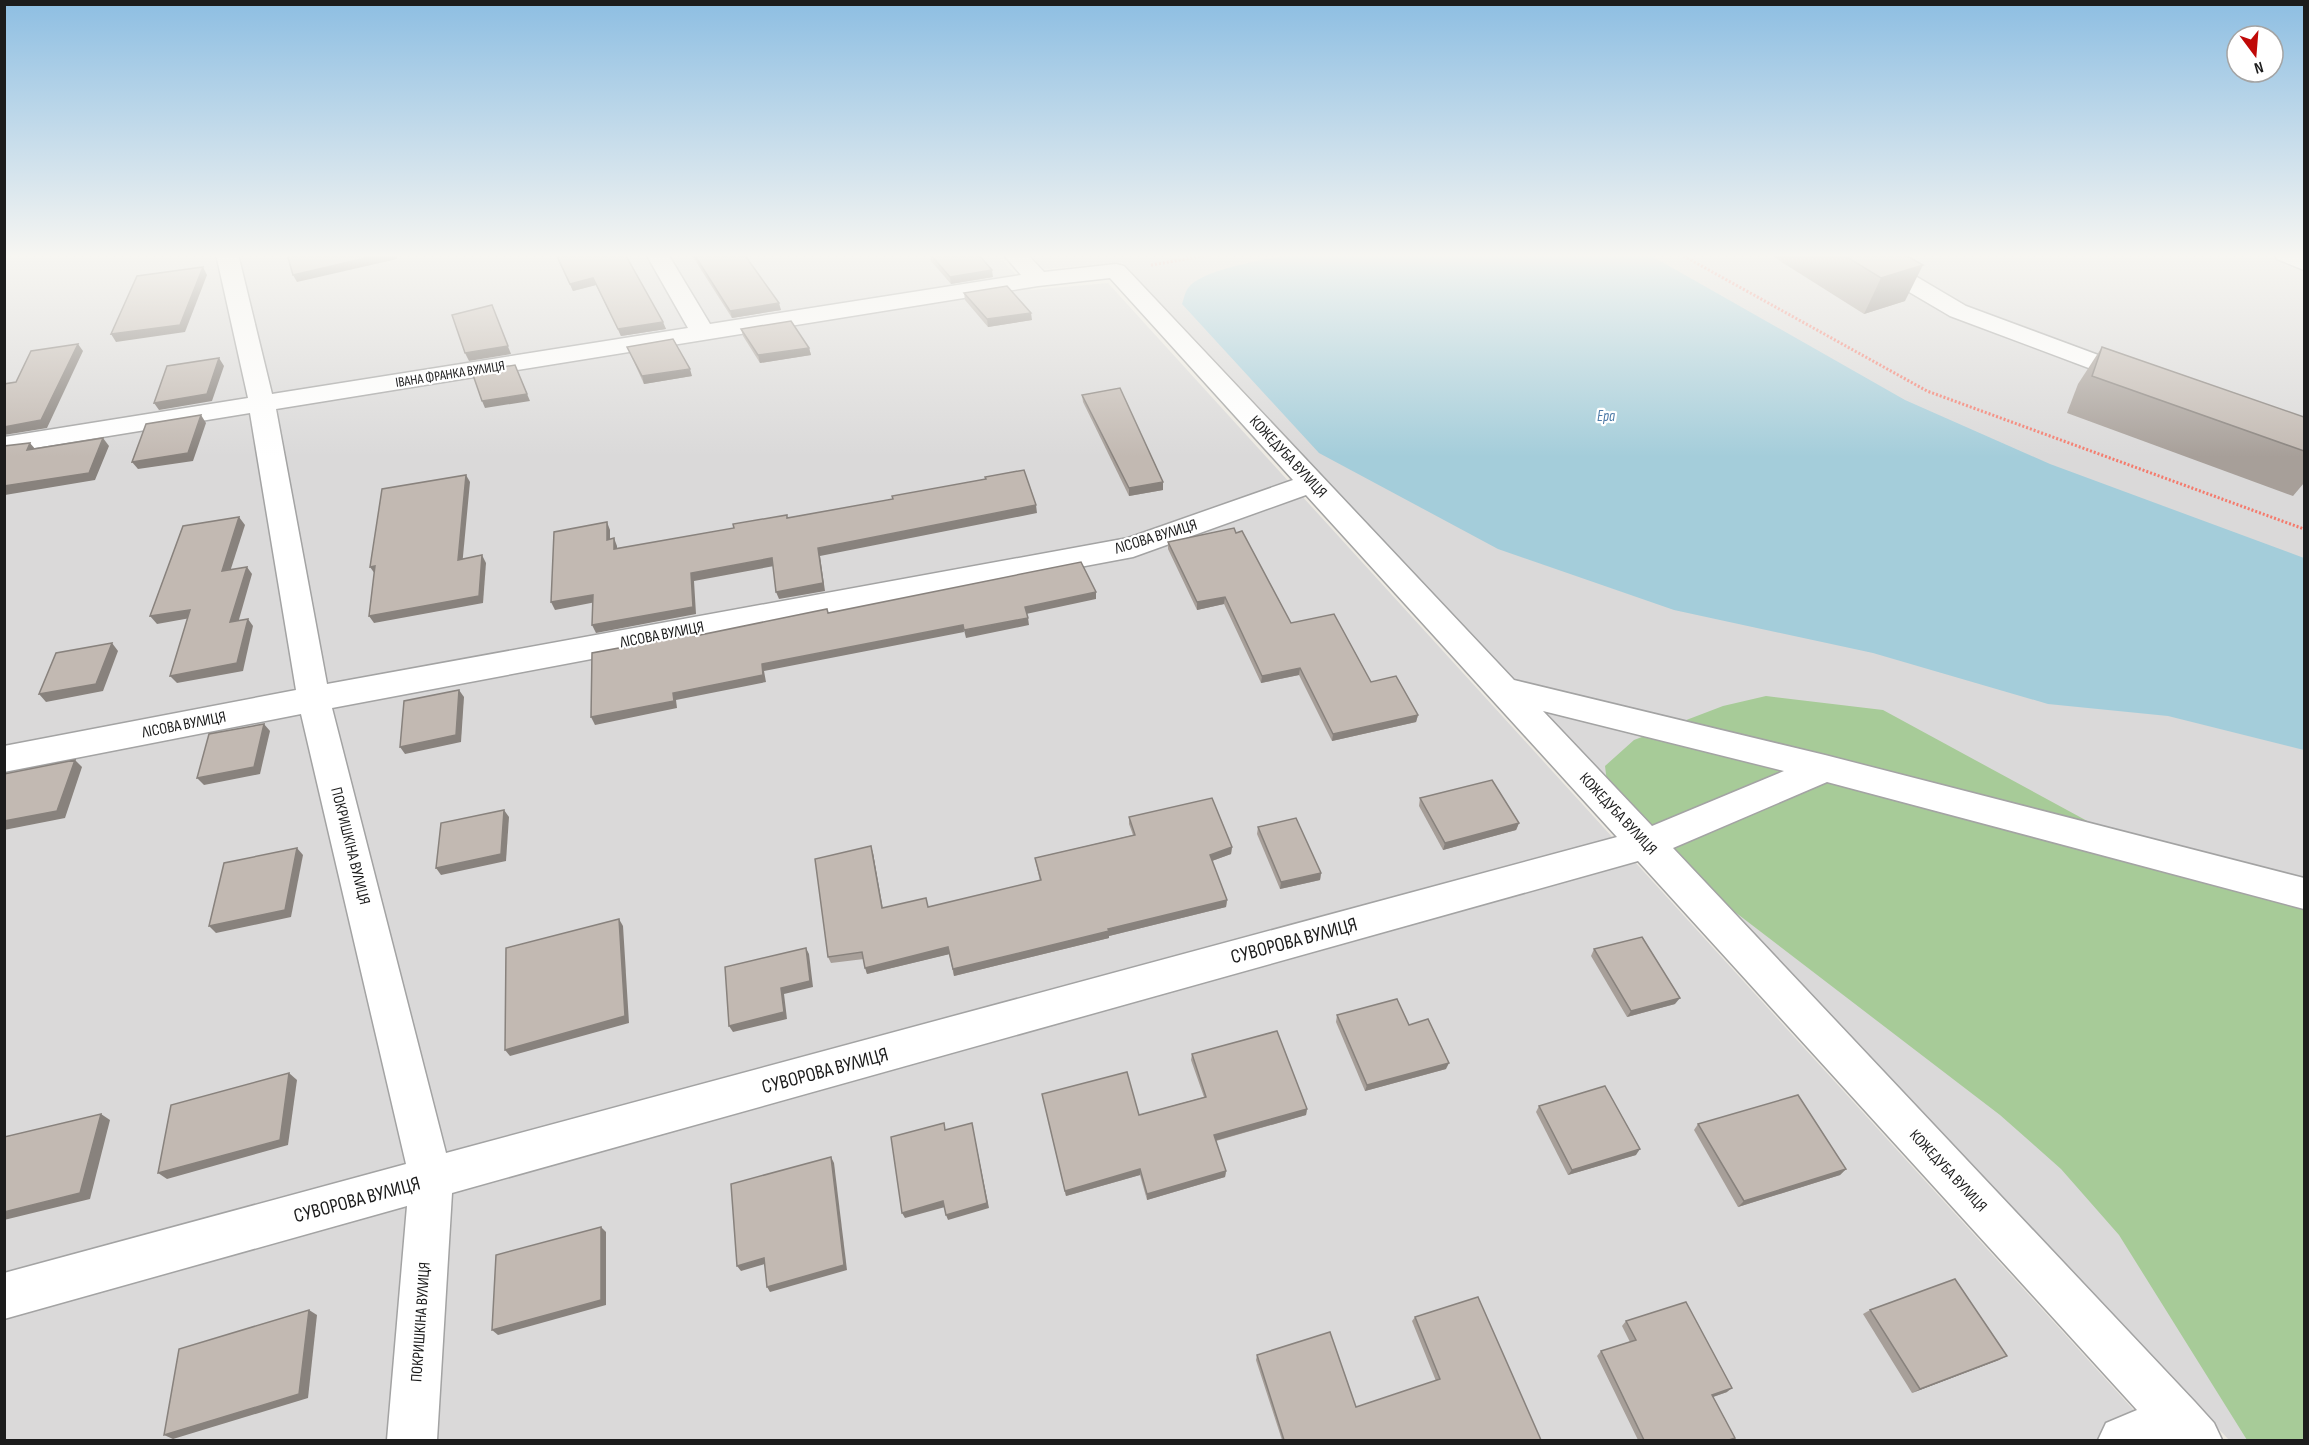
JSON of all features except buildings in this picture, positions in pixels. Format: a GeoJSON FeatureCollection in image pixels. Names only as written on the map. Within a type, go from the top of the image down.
{"type":"FeatureCollection","features":[{"type":"Feature","properties":{"kind":"street","name":"ПОКРИШКІНА ВУЛИЦЯ"},"geometry":{"type":"LineString","coordinates":[[243,321],[262,405],[314,699],[431,1179],[412,1440]]}},
{"type":"Feature","properties":{"kind":"street"},"geometry":{"type":"LineString","coordinates":[[696,321],[703,333]]}},
{"type":"Feature","properties":{"kind":"street","name":"ІВАНА ФРАНКА ВУЛИЦЯ"},"geometry":{"type":"LineString","coordinates":[[4,445],[775,321]]}},
{"type":"Feature","properties":{"kind":"street","name":"КОЖЕДУБА ВУЛИЦЯ"},"geometry":{"type":"LineString","coordinates":[[1163,321],[2187,1430]]}},
{"type":"Feature","properties":{"kind":"street"},"geometry":{"type":"LineString","coordinates":[[1986,321],[2159,387]]}},
{"type":"Feature","properties":{"kind":"street","name":"ЛІСОВА ВУЛИЦЯ"},"geometry":{"type":"LineString","coordinates":[[4,759],[314,699],[1133,548],[1312,483]]}},
{"type":"Feature","properties":{"kind":"street"},"geometry":{"type":"LineString","coordinates":[[1503,689],[1826,768],[2304,893]]}},
{"type":"Feature","properties":{"kind":"street","name":"СУВОРОВА ВУЛИЦЯ"},"geometry":{"type":"LineString","coordinates":[[4,1296],[1646,844],[1826,768]]}},
{"type":"Feature","properties":{"kind":"street"},"geometry":{"type":"LineString","coordinates":[[2123,1440],[2187,1430]]}},
{"type":"Feature","properties":{"kind":"path"},"geometry":{"type":"LineString","coordinates":[[1802,321],[1927,391],[2304,529]]}},
{"type":"Feature","properties":{"kind":"shaded area"},"geometry":{"type":"Polygon","coordinates":[[[5,321],[1143,321],[2161,1440],[5,1440],[5,321]]]}},
{"type":"Feature","properties":{"kind":"shaded area"},"geometry":{"type":"Polygon","coordinates":[[[1178,321],[2304,321],[2304,1440],[2229,1440],[1178,321]]]}},
{"type":"Feature","properties":{"kind":"green space"},"geometry":{"type":"Polygon","coordinates":[[[1766,696],[1883,710],[2113,835],[2242,884],[2304,890],[2304,1440],[2247,1440],[2119,1235],[2061,1169],[2000,1115],[1646,844],[1610,806],[1605,766],[1634,740],[1723,706],[1766,696]]]}},
{"type":"Feature","properties":{"kind":"water","name":"Ера"},"geometry":{"type":"Polygon","coordinates":[[[1198,321],[1767,321],[1905,400],[2050,464],[2304,558],[2304,750],[2168,716],[2048,704],[1873,653],[1674,610],[1498,549],[1319,453],[1198,321]]]}}]}
